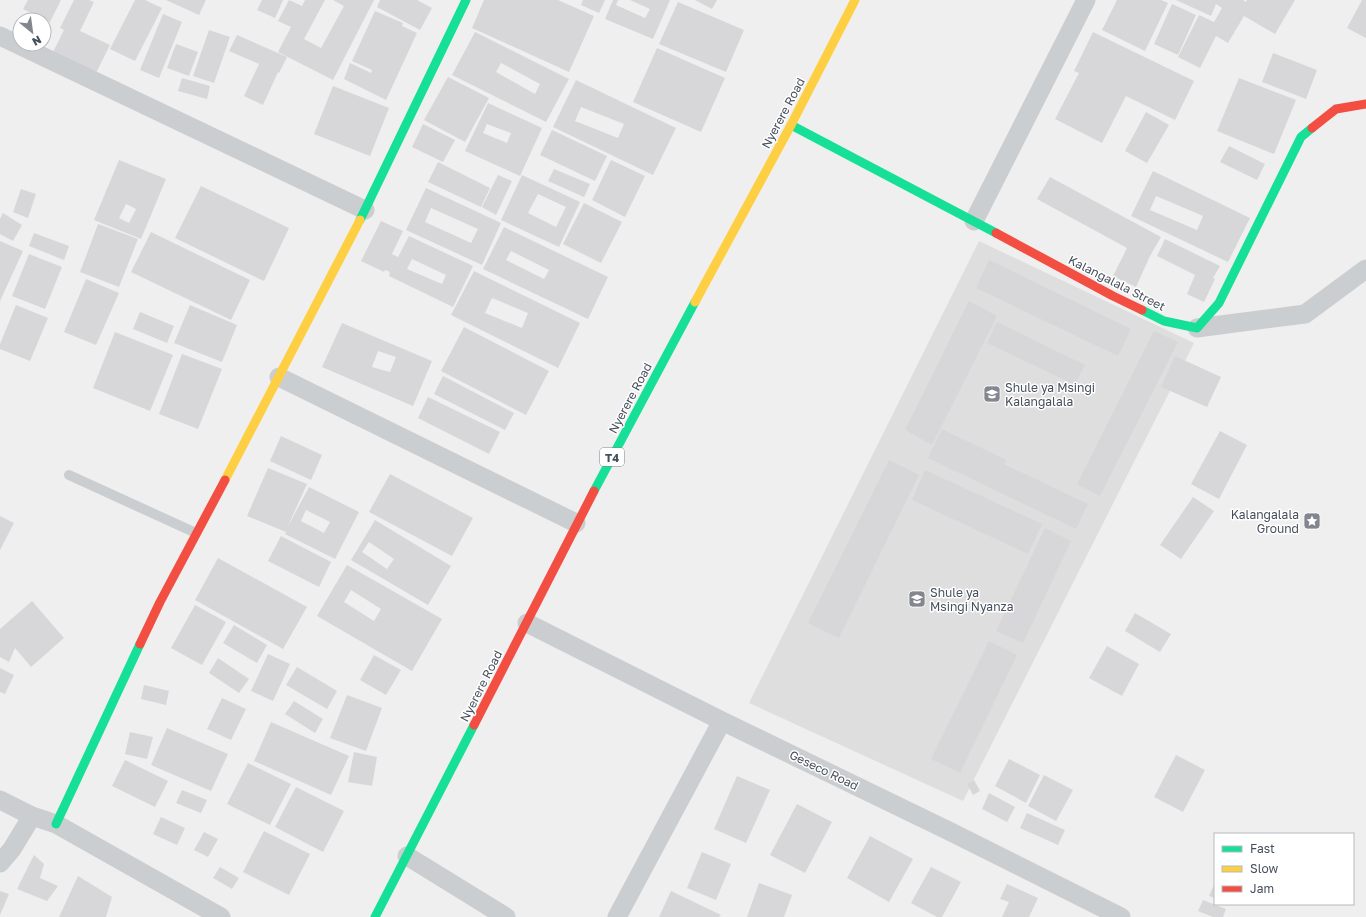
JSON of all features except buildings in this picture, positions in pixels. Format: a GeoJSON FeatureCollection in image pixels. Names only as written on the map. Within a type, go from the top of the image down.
{"type":"FeatureCollection","features":[{"type":"Feature","properties":{"kind":"main road"},"geometry":{"type":"LineString","coordinates":[[56,824],[160,602],[365,210],[466,0]]}},
{"type":"Feature","properties":{"kind":"main road","name":"Nyerere Road"},"geometry":{"type":"LineString","coordinates":[[375,917],[527,622],[576,523],[791,125],[855,0]]}},
{"type":"Feature","properties":{"kind":"main road"},"geometry":{"type":"LineString","coordinates":[[1197,328],[1219,303],[1301,137],[1336,109],[1366,104]]}},
{"type":"Feature","properties":{"kind":"main road","name":"Kalangalala Street"},"geometry":{"type":"LineString","coordinates":[[791,125],[1113,296],[1164,321],[1197,328]]}},
{"type":"Feature","properties":{"kind":"street"},"geometry":{"type":"LineString","coordinates":[[974,221],[1086,0]]}},
{"type":"Feature","properties":{"kind":"street"},"geometry":{"type":"LineString","coordinates":[[0,36],[365,210]]}},
{"type":"Feature","properties":{"kind":"street"},"geometry":{"type":"LineString","coordinates":[[1197,328],[1305,314],[1366,269]]}},
{"type":"Feature","properties":{"kind":"street"},"geometry":{"type":"LineString","coordinates":[[279,377],[576,523]]}},
{"type":"Feature","properties":{"kind":"street","name":"Geseco Road"},"geometry":{"type":"LineString","coordinates":[[527,622],[722,721],[952,832],[1121,917]]}},
{"type":"Feature","properties":{"kind":"street"},"geometry":{"type":"LineString","coordinates":[[617,917],[722,721]]}},
{"type":"Feature","properties":{"kind":"street"},"geometry":{"type":"LineString","coordinates":[[0,800],[32,816],[56,824],[222,917]]}},
{"type":"Feature","properties":{"kind":"street"},"geometry":{"type":"LineString","coordinates":[[0,863],[12,849],[32,816]]}},
{"type":"Feature","properties":{"kind":"street"},"geometry":{"type":"LineString","coordinates":[[407,856],[506,917]]}},
{"type":"Feature","properties":{"kind":"lane"},"geometry":{"type":"LineString","coordinates":[[69,475],[196,533]]}},
{"type":"Feature","properties":{"kind":"shaded area"},"geometry":{"type":"Polygon","coordinates":[[[979,241],[1194,343],[963,801],[749,703],[979,241]]]}},
{"type":"Feature","properties":{"kind":"traffic: fast"},"geometry":{"type":"LineString","coordinates":[[360,220],[466,0]]}},
{"type":"Feature","properties":{"kind":"traffic: fast"},"geometry":{"type":"LineString","coordinates":[[791,125],[996,233]]}},
{"type":"Feature","properties":{"kind":"traffic: fast"},"geometry":{"type":"LineString","coordinates":[[1142,310],[1164,321],[1197,328],[1219,303],[1301,137],[1312,128]]}},
{"type":"Feature","properties":{"kind":"traffic: fast"},"geometry":{"type":"LineString","coordinates":[[594,491],[695,302]]}},
{"type":"Feature","properties":{"kind":"traffic: fast"},"geometry":{"type":"LineString","coordinates":[[56,824],[140,644]]}},
{"type":"Feature","properties":{"kind":"traffic: fast"},"geometry":{"type":"LineString","coordinates":[[375,917],[474,725]]}},
{"type":"Feature","properties":{"kind":"traffic: slow"},"geometry":{"type":"LineString","coordinates":[[695,302],[791,125],[855,0]]}},
{"type":"Feature","properties":{"kind":"traffic: slow"},"geometry":{"type":"LineString","coordinates":[[225,480],[360,220]]}},
{"type":"Feature","properties":{"kind":"traffic: jam"},"geometry":{"type":"LineString","coordinates":[[1312,128],[1336,109],[1366,104]]}},
{"type":"Feature","properties":{"kind":"traffic: jam"},"geometry":{"type":"LineString","coordinates":[[996,233],[1142,310]]}},
{"type":"Feature","properties":{"kind":"traffic: jam"},"geometry":{"type":"LineString","coordinates":[[140,644],[160,602],[225,480]]}},
{"type":"Feature","properties":{"kind":"traffic: jam"},"geometry":{"type":"LineString","coordinates":[[474,725],[594,491]]}},
{"type":"Feature","properties":{"kind":"place","name":"Shule ya Msingi Kalangalala"},"geometry":{"type":"Point","coordinates":[992,394]}},
{"type":"Feature","properties":{"kind":"place","name":"Kalangalala Ground"},"geometry":{"type":"Point","coordinates":[1312,521]}},
{"type":"Feature","properties":{"kind":"place","name":"Shule ya Msingi Nyanza"},"geometry":{"type":"Point","coordinates":[917,599]}}]}
